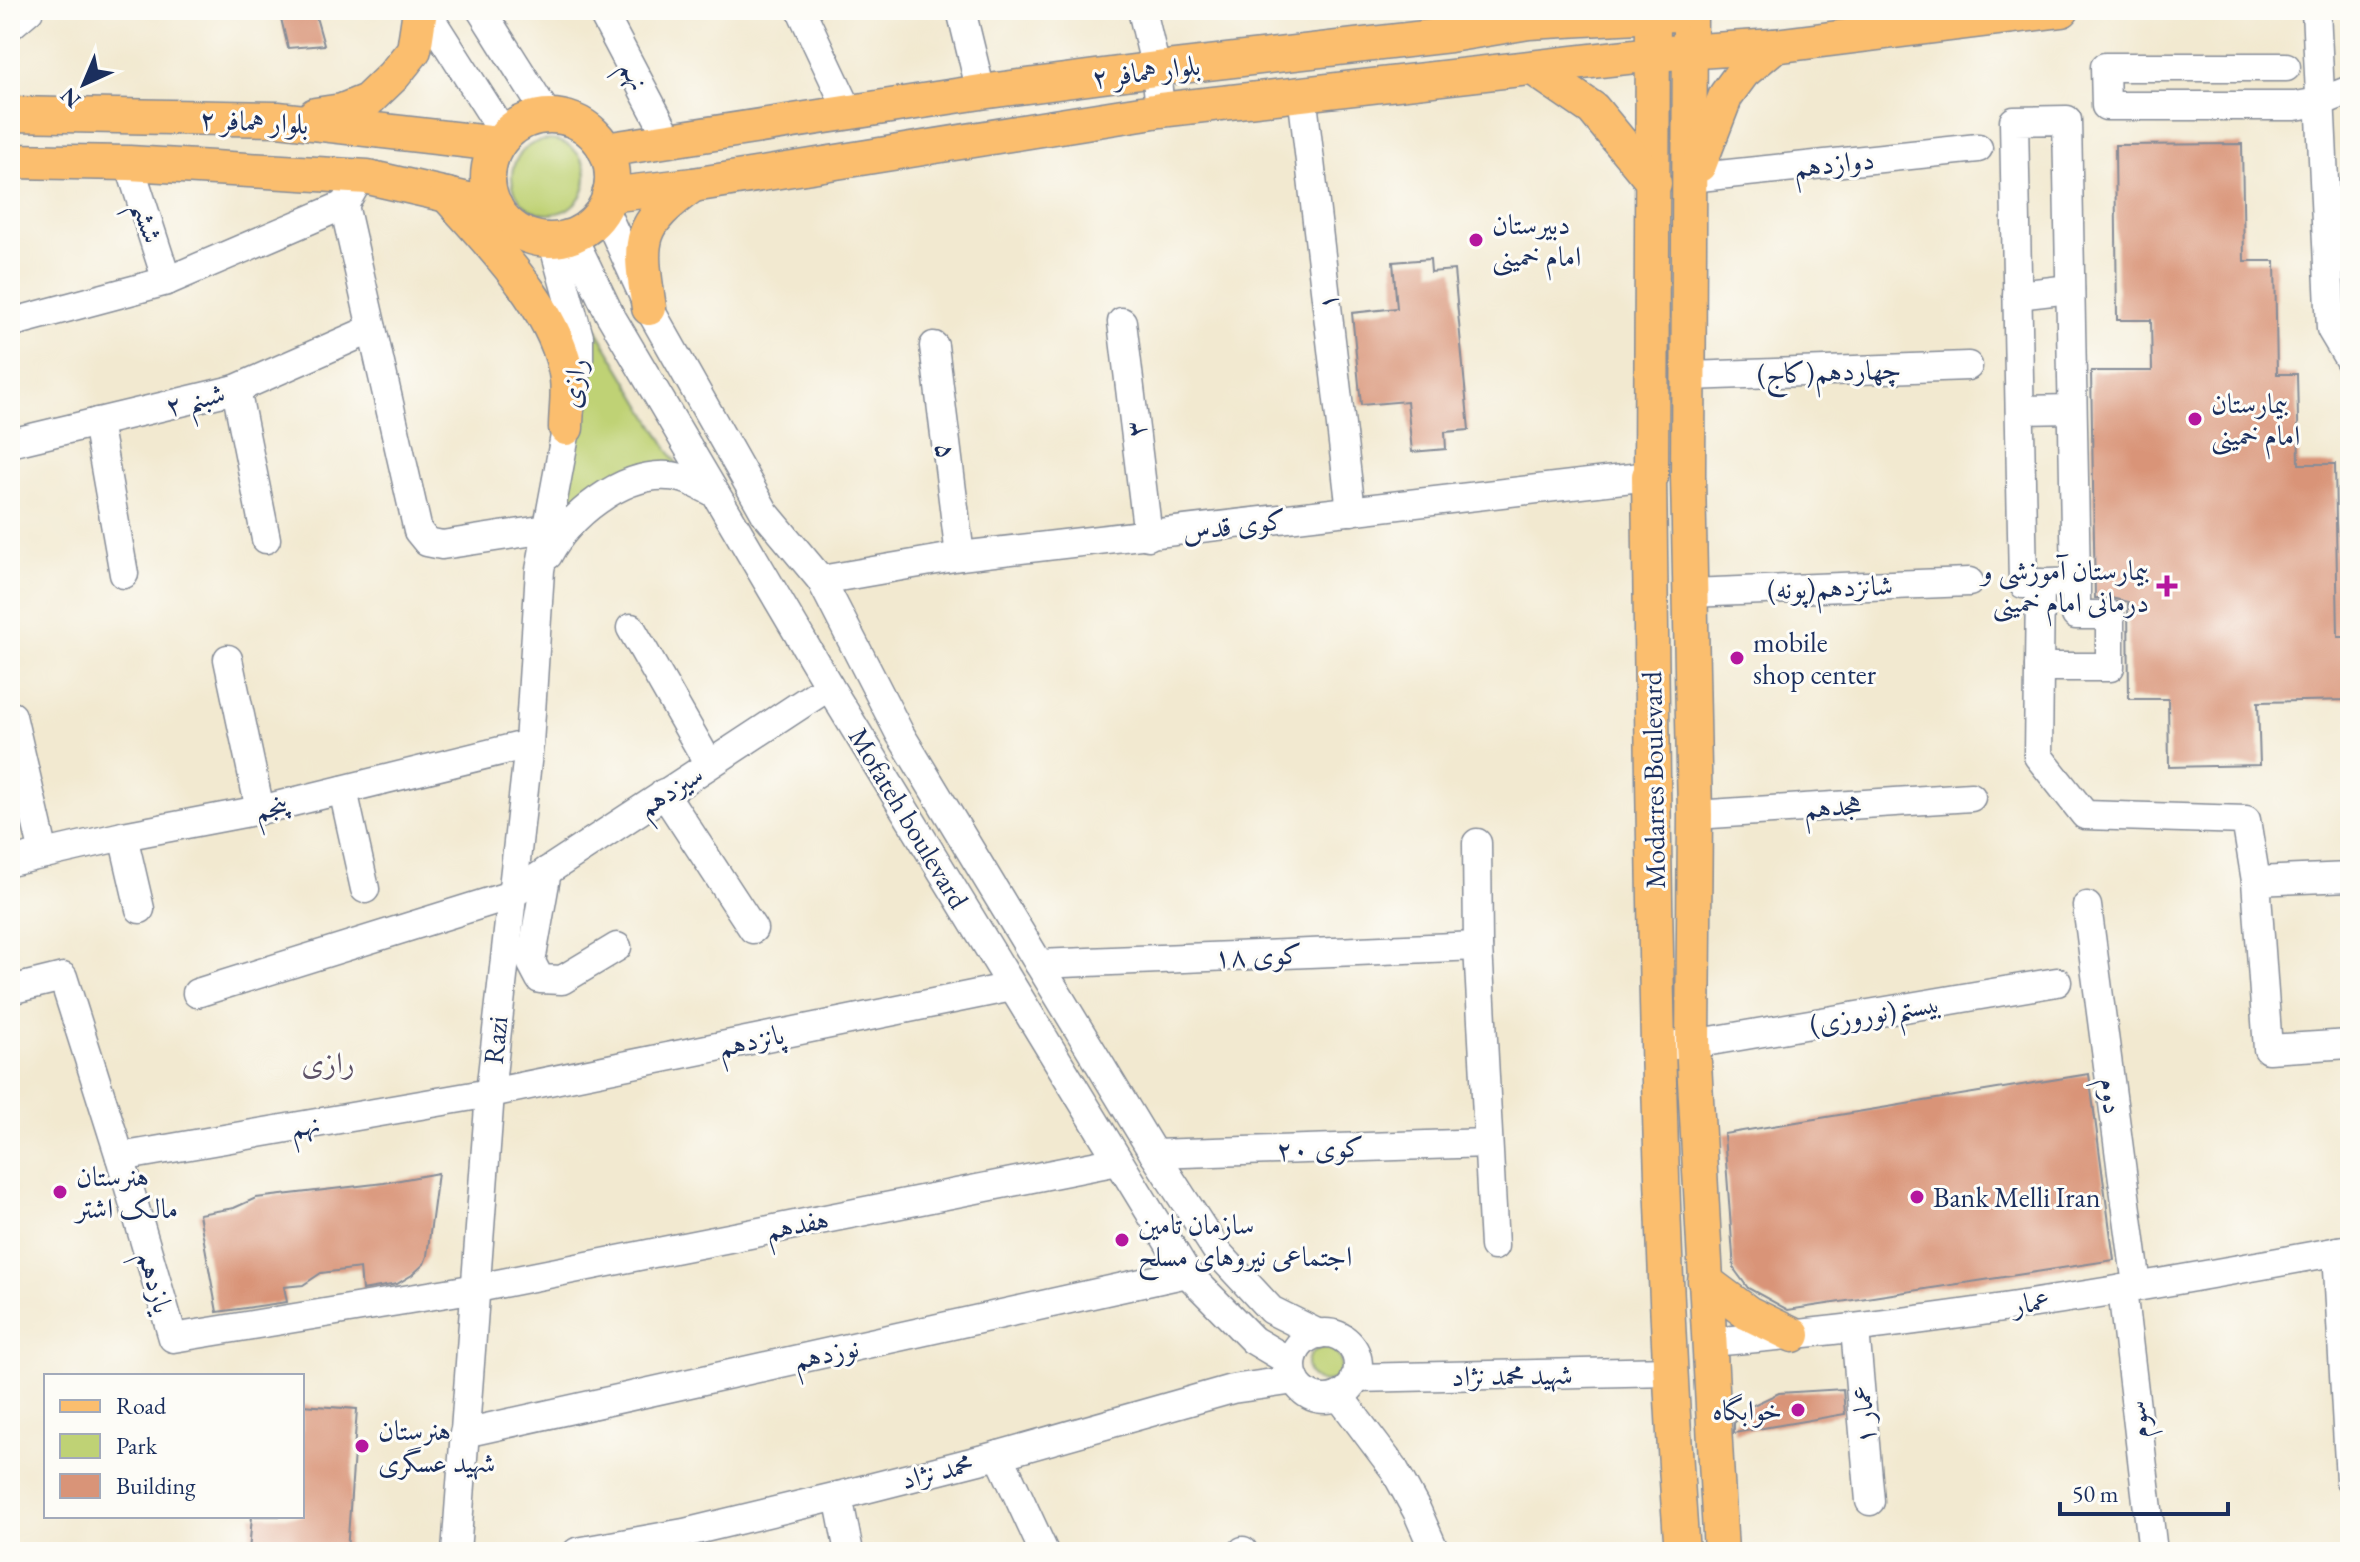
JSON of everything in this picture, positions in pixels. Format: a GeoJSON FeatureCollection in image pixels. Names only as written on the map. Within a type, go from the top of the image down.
{"type":"FeatureCollection","features":[{"type":"Feature","properties":{"kind":"main road"},"geometry":{"type":"LineString","coordinates":[[278,119],[342,111],[367,101],[414,50],[422,10]]}},
{"type":"Feature","properties":{"kind":"main road","name":"بلوار همافر ۲"},"geometry":{"type":"LineString","coordinates":[[606,202],[693,185],[1160,110],[1653,54],[1774,46],[2062,10]]}},
{"type":"Feature","properties":{"kind":"main road","name":"بلوار همافر ۲"},"geometry":{"type":"LineString","coordinates":[[605,150],[1450,23],[1542,16],[1697,11]]}},
{"type":"Feature","properties":{"kind":"main road","name":"Modarres Boulevard"},"geometry":{"type":"LineString","coordinates":[[1697,11],[1691,51],[1688,477],[1695,815],[1693,1044],[1721,1552]]}},
{"type":"Feature","properties":{"kind":"main road","name":"Modarres Boulevard"},"geometry":{"type":"LineString","coordinates":[[1653,13],[1650,476],[1657,1046],[1669,1371],[1682,1552]]}},
{"type":"Feature","properties":{"kind":"main road"},"geometry":{"type":"LineString","coordinates":[[1690,178],[1704,157],[1716,116],[1726,95],[1743,72],[1774,46]]}},
{"type":"Feature","properties":{"kind":"main road"},"geometry":{"type":"LineString","coordinates":[[1533,68],[1593,109],[1654,183]]}},
{"type":"Feature","properties":{"kind":"main road","name":"بلوار همافر ۲"},"geometry":{"type":"LineString","coordinates":[[10,114],[278,119],[501,140]]}},
{"type":"Feature","properties":{"kind":"main road"},"geometry":{"type":"LineString","coordinates":[[548,116],[582,124],[595,135],[605,150],[612,180],[606,202],[585,229],[562,237],[529,236],[516,229],[495,206],[489,189],[488,172],[501,140],[518,125],[548,116]]}},
{"type":"Feature","properties":{"kind":"main road","name":"بلوار همافر ۲"},"geometry":{"type":"LineString","coordinates":[[10,161],[129,163],[352,191],[447,195],[495,206]]}},
{"type":"Feature","properties":{"kind":"main road"},"geometry":{"type":"LineString","coordinates":[[645,299],[642,264],[649,226],[664,205],[693,185]]}},
{"type":"Feature","properties":{"kind":"main road"},"geometry":{"type":"LineString","coordinates":[[447,195],[513,272],[557,344],[567,379],[566,428]]}},
{"type":"Feature","properties":{"kind":"main road"},"geometry":{"type":"LineString","coordinates":[[1650,476],[1688,477]]}},
{"type":"Feature","properties":{"kind":"main road"},"geometry":{"type":"LineString","coordinates":[[1705,1281],[1748,1313],[1793,1335]]}},
{"type":"Feature","properties":{"kind":"street"},"geometry":{"type":"LineString","coordinates":[[10,26],[29,10]]}},
{"type":"Feature","properties":{"kind":"street"},"geometry":{"type":"LineString","coordinates":[[422,10],[501,140]]}},
{"type":"Feature","properties":{"kind":"street"},"geometry":{"type":"LineString","coordinates":[[481,10],[548,116]]}},
{"type":"Feature","properties":{"kind":"street","name":"نهم"},"geometry":{"type":"LineString","coordinates":[[601,10],[670,141]]}},
{"type":"Feature","properties":{"kind":"street"},"geometry":{"type":"LineString","coordinates":[[801,10],[849,112]]}},
{"type":"Feature","properties":{"kind":"street"},"geometry":{"type":"LineString","coordinates":[[961,10],[981,92]]}},
{"type":"Feature","properties":{"kind":"street"},"geometry":{"type":"LineString","coordinates":[[1142,10],[1156,69],[1160,110]]}},
{"type":"Feature","properties":{"kind":"street"},"geometry":{"type":"LineString","coordinates":[[2316,10],[2331,329],[2350,361]]}},
{"type":"Feature","properties":{"kind":"street"},"geometry":{"type":"LineString","coordinates":[[2106,106],[2105,67],[2286,67]]}},
{"type":"Feature","properties":{"kind":"street"},"geometry":{"type":"LineString","coordinates":[[2076,582],[2023,584],[2014,121],[2067,120],[2106,106],[2295,106],[2320,102],[2350,90]]}},
{"type":"Feature","properties":{"kind":"street","name":"۱"},"geometry":{"type":"LineString","coordinates":[[1302,93],[1351,511]]}},
{"type":"Feature","properties":{"kind":"street"},"geometry":{"type":"LineString","coordinates":[[2039,667],[2110,667],[2110,615],[2076,615],[2067,120]]}},
{"type":"Feature","properties":{"kind":"street","name":"دوازدهم"},"geometry":{"type":"LineString","coordinates":[[1690,178],[1978,148]]}},
{"type":"Feature","properties":{"kind":"street","name":"ششم"},"geometry":{"type":"LineString","coordinates":[[129,163],[167,281]]}},
{"type":"Feature","properties":{"kind":"street"},"geometry":{"type":"LineString","coordinates":[[10,323],[167,281],[352,191],[372,329],[418,531],[427,542],[442,545],[547,529]]}},
{"type":"Feature","properties":{"kind":"street","name":"Mofateh boulevard"},"geometry":{"type":"LineString","coordinates":[[606,202],[645,299],[765,513],[821,580],[900,734],[1154,1154],[1219,1254],[1271,1310],[1319,1334]]}},
{"type":"Feature","properties":{"kind":"street","name":"Mofateh boulevard"},"geometry":{"type":"LineString","coordinates":[[562,237],[829,686],[1187,1273],[1253,1340],[1294,1372]]}},
{"type":"Feature","properties":{"kind":"street","name":"رازی"},"geometry":{"type":"LineString","coordinates":[[547,529],[579,360],[579,337],[562,237]]}},
{"type":"Feature","properties":{"kind":"street"},"geometry":{"type":"LineString","coordinates":[[609,313],[618,291],[628,287],[645,299]]}},
{"type":"Feature","properties":{"kind":"street"},"geometry":{"type":"LineString","coordinates":[[2017,295],[2070,289]]}},
{"type":"Feature","properties":{"kind":"street","name":"۳"},"geometry":{"type":"LineString","coordinates":[[1122,322],[1148,536]]}},
{"type":"Feature","properties":{"kind":"street","name":"شبنم ۲"},"geometry":{"type":"LineString","coordinates":[[10,443],[236,389],[372,329]]}},
{"type":"Feature","properties":{"kind":"street","name":"۵"},"geometry":{"type":"LineString","coordinates":[[934,346],[960,556]]}},
{"type":"Feature","properties":{"kind":"street","name":"چهاردهم(کاج)"},"geometry":{"type":"LineString","coordinates":[[1689,376],[1968,366]]}},
{"type":"Feature","properties":{"kind":"street"},"geometry":{"type":"LineString","coordinates":[[236,389],[266,539]]}},
{"type":"Feature","properties":{"kind":"street"},"geometry":{"type":"LineString","coordinates":[[2020,410],[2072,409]]}},
{"type":"Feature","properties":{"kind":"street"},"geometry":{"type":"LineString","coordinates":[[97,422],[124,574]]}},
{"type":"Feature","properties":{"kind":"street"},"geometry":{"type":"LineString","coordinates":[[540,570],[569,523],[593,502],[619,489],[644,479],[668,476],[690,481],[715,493]]}},
{"type":"Feature","properties":{"kind":"street","name":"کوی قدس"},"geometry":{"type":"LineString","coordinates":[[821,580],[960,556],[1650,476]]}},
{"type":"Feature","properties":{"kind":"street","name":"Razi"},"geometry":{"type":"LineString","coordinates":[[456,1552],[490,1093],[529,744],[540,570],[547,529]]}},
{"type":"Feature","properties":{"kind":"street","name":"شانزدهم(پونه)"},"geometry":{"type":"LineString","coordinates":[[1690,593],[1969,582]]}},
{"type":"Feature","properties":{"kind":"street"},"geometry":{"type":"LineString","coordinates":[[2040,583],[2038,756],[2085,815],[2246,820],[2256,881],[2268,1049],[2350,1044]]}},
{"type":"Feature","properties":{"kind":"street"},"geometry":{"type":"LineString","coordinates":[[631,628],[709,764]]}},
{"type":"Feature","properties":{"kind":"street"},"geometry":{"type":"LineString","coordinates":[[228,659],[260,810]]}},
{"type":"Feature","properties":{"kind":"street","name":"سیزدهم"},"geometry":{"type":"LineString","coordinates":[[197,993],[511,895],[829,686]]}},
{"type":"Feature","properties":{"kind":"street"},"geometry":{"type":"LineString","coordinates":[[12,716],[44,854]]}},
{"type":"Feature","properties":{"kind":"street","name":"پنجم"},"geometry":{"type":"LineString","coordinates":[[10,862],[123,836],[260,810],[529,744]]}},
{"type":"Feature","properties":{"kind":"street"},"geometry":{"type":"LineString","coordinates":[[343,790],[365,889]]}},
{"type":"Feature","properties":{"kind":"street"},"geometry":{"type":"LineString","coordinates":[[664,793],[753,929]]}},
{"type":"Feature","properties":{"kind":"street","name":"هجدهم"},"geometry":{"type":"LineString","coordinates":[[1695,815],[1971,797]]}},
{"type":"Feature","properties":{"kind":"street"},"geometry":{"type":"LineString","coordinates":[[123,836],[140,909]]}},
{"type":"Feature","properties":{"kind":"street"},"geometry":{"type":"LineString","coordinates":[[1477,843],[1478,946],[1494,1246]]}},
{"type":"Feature","properties":{"kind":"street"},"geometry":{"type":"LineString","coordinates":[[547,871],[531,962],[540,979],[562,980],[617,947]]}},
{"type":"Feature","properties":{"kind":"street"},"geometry":{"type":"LineString","coordinates":[[2256,881],[2350,877]]}},
{"type":"Feature","properties":{"kind":"street"},"geometry":{"type":"LineString","coordinates":[[965,909],[994,891]]}},
{"type":"Feature","properties":{"kind":"street","name":"دوم"},"geometry":{"type":"LineString","coordinates":[[2087,906],[2129,1287]]}},
{"type":"Feature","properties":{"kind":"street","name":"کوی ۱۸"},"geometry":{"type":"LineString","coordinates":[[1039,964],[1478,946]]}},
{"type":"Feature","properties":{"kind":"street","name":"یازدهم"},"geometry":{"type":"LineString","coordinates":[[10,990],[63,977],[173,1338],[477,1288]]}},
{"type":"Feature","properties":{"kind":"street","name":"بیستم(نوروزی)"},"geometry":{"type":"LineString","coordinates":[[1657,1046],[1693,1044],[2057,982]]}},
{"type":"Feature","properties":{"kind":"street","name":"پانزدهم"},"geometry":{"type":"LineString","coordinates":[[490,1093],[1012,987]]}},
{"type":"Feature","properties":{"kind":"street","name":"نهم"},"geometry":{"type":"LineString","coordinates":[[120,1157],[490,1093]]}},
{"type":"Feature","properties":{"kind":"street","name":"کوی ۲۰"},"geometry":{"type":"LineString","coordinates":[[1154,1154],[1487,1143]]}},
{"type":"Feature","properties":{"kind":"street","name":"هفدهم"},"geometry":{"type":"LineString","coordinates":[[477,1288],[1118,1161]]}},
{"type":"Feature","properties":{"kind":"street"},"geometry":{"type":"LineString","coordinates":[[2344,1250],[2350,1480]]}},
{"type":"Feature","properties":{"kind":"street","name":"عمار"},"geometry":{"type":"LineString","coordinates":[[1710,1342],[1855,1329],[2344,1250]]}},
{"type":"Feature","properties":{"kind":"street","name":"نوزدهم"},"geometry":{"type":"LineString","coordinates":[[464,1433],[1187,1273]]}},
{"type":"Feature","properties":{"kind":"street","name":"سوم"},"geometry":{"type":"LineString","coordinates":[[2129,1287],[2153,1552]]}},
{"type":"Feature","properties":{"kind":"street","name":"عمار ۱"},"geometry":{"type":"LineString","coordinates":[[1855,1329],[1870,1501]]}},
{"type":"Feature","properties":{"kind":"street"},"geometry":{"type":"LineString","coordinates":[[1319,1334],[1336,1336],[1350,1346],[1357,1361],[1347,1387],[1322,1399],[1306,1393],[1294,1372],[1298,1347],[1319,1334]]}},
{"type":"Feature","properties":{"kind":"street","name":"شهید محمد نژاد"},"geometry":{"type":"LineString","coordinates":[[1347,1387],[1669,1371]]}},
{"type":"Feature","properties":{"kind":"street","name":"محمد نژاد"},"geometry":{"type":"LineString","coordinates":[[577,1552],[686,1542],[838,1496],[999,1455],[1294,1372]]}},
{"type":"Feature","properties":{"kind":"street"},"geometry":{"type":"LineString","coordinates":[[1347,1387],[1417,1511],[1435,1552]]}},
{"type":"Feature","properties":{"kind":"street"},"geometry":{"type":"LineString","coordinates":[[999,1455],[1044,1552]]}},
{"type":"Feature","properties":{"kind":"street"},"geometry":{"type":"LineString","coordinates":[[838,1496],[849,1552]]}},
{"type":"Feature","properties":{"kind":"green space"},"geometry":{"type":"Polygon","coordinates":[[[549,140],[570,146],[580,156],[586,177],[580,198],[570,208],[549,214],[528,208],[518,198],[512,177],[518,156],[528,146],[549,140]]]}},
{"type":"Feature","properties":{"kind":"green space"},"geometry":{"type":"Polygon","coordinates":[[[595,327],[677,464],[554,521],[595,327]]]}},
{"type":"Feature","properties":{"kind":"green space"},"geometry":{"type":"Polygon","coordinates":[[[1324,1348],[1336,1353],[1341,1365],[1336,1377],[1324,1382],[1312,1377],[1307,1365],[1312,1353],[1324,1348]]]}},
{"type":"Feature","properties":{"kind":"building"},"geometry":{"type":"Polygon","coordinates":[[[279,10],[314,10],[324,45],[288,48],[279,10]]]}},
{"type":"Feature","properties":{"kind":"building","name":"بیمارستان امام خمینی"},"geometry":{"type":"Polygon","coordinates":[[[2242,144],[2244,261],[2275,261],[2277,374],[2297,374],[2299,464],[2335,464],[2338,637],[2350,637],[2350,700],[2258,702],[2260,765],[2169,767],[2168,699],[2129,699],[2128,602],[2095,598],[2091,371],[2152,371],[2151,320],[2117,320],[2115,145],[2242,144]]]}},
{"type":"Feature","properties":{"kind":"building"},"geometry":{"type":"Polygon","coordinates":[[[1430,259],[1431,272],[1454,270],[1469,430],[1445,432],[1446,449],[1412,452],[1407,401],[1361,405],[1352,313],[1397,308],[1393,262],[1430,259]]]}},
{"type":"Feature","properties":{"kind":"building","name":"Bank Melli Iran"},"geometry":{"type":"Polygon","coordinates":[[[2089,1074],[2114,1260],[1788,1310],[1748,1288],[1734,1269],[1724,1134],[2089,1074]]]}},
{"type":"Feature","properties":{"kind":"building"},"geometry":{"type":"Polygon","coordinates":[[[438,1173],[427,1256],[424,1264],[412,1275],[397,1284],[362,1290],[360,1268],[321,1273],[303,1285],[284,1287],[287,1302],[217,1312],[199,1214],[234,1208],[256,1198],[384,1183],[438,1173]]]}},
{"type":"Feature","properties":{"kind":"building","name":"خوابگاه"},"geometry":{"type":"Polygon","coordinates":[[[1843,1389],[1845,1414],[1734,1433],[1734,1423],[1751,1406],[1779,1393],[1843,1389]]]}},
{"type":"Feature","properties":{"kind":"building"},"geometry":{"type":"Polygon","coordinates":[[[304,1405],[357,1409],[347,1552],[249,1552],[252,1518],[304,1518],[304,1405]]]}},
{"type":"Feature","properties":{"kind":"place","name":"دبیرستان امام خمینی"},"geometry":{"type":"Point","coordinates":[1476,240]}},
{"type":"Feature","properties":{"kind":"place","name":"بیمارستان امام خمینی"},"geometry":{"type":"Point","coordinates":[2195,419]}},
{"type":"Feature","properties":{"kind":"place","name":"بیمارستان آموزشی و درمانی امام خمینی"},"geometry":{"type":"Point","coordinates":[2167,586]}},
{"type":"Feature","properties":{"kind":"place","name":"mobile shop center"},"geometry":{"type":"Point","coordinates":[1737,658]}},
{"type":"Feature","properties":{"kind":"place","name":"هنرستان مالک اشتر"},"geometry":{"type":"Point","coordinates":[60,1192]}},
{"type":"Feature","properties":{"kind":"place","name":"Bank Melli Iran"},"geometry":{"type":"Point","coordinates":[1917,1197]}},
{"type":"Feature","properties":{"kind":"place","name":"سازمان تامین اجتماعی نیروهای مسلح"},"geometry":{"type":"Point","coordinates":[1122,1240]}},
{"type":"Feature","properties":{"kind":"place","name":"خوابگاه"},"geometry":{"type":"Point","coordinates":[1798,1410]}},
{"type":"Feature","properties":{"kind":"place","name":"هنرستان شهید عسگری"},"geometry":{"type":"Point","coordinates":[362,1446]}},
{"type":"Feature","properties":{"kind":"district","name":"رازی"},"geometry":{"type":"Point","coordinates":[328,1062]}}]}
